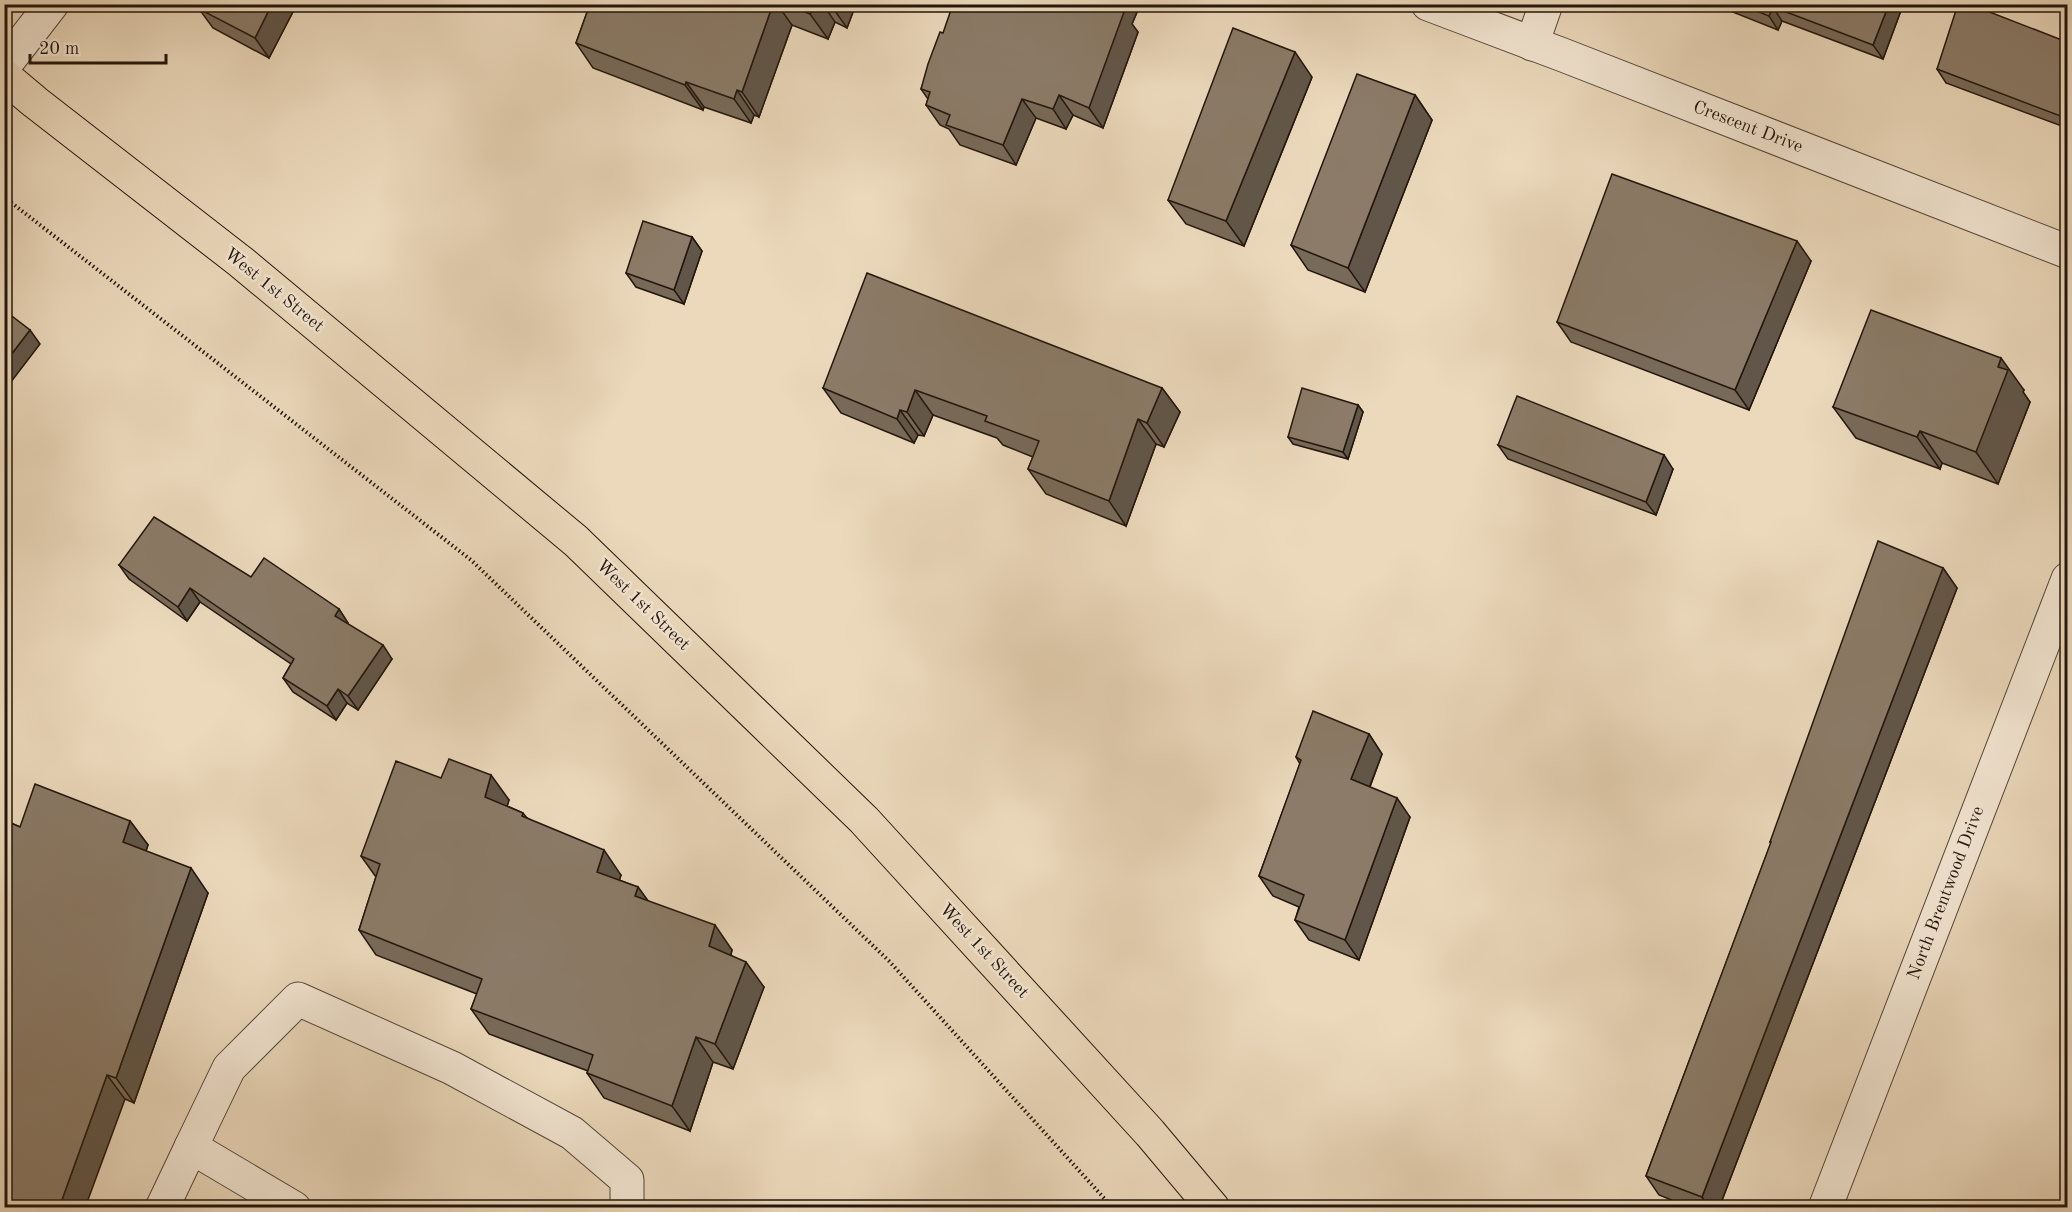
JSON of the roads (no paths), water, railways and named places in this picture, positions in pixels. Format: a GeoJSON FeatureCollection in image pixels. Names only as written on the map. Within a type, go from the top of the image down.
{"type":"FeatureCollection","features":[{"type":"Feature","properties":{"kind":"main road","name":"West 1st Street"},"geometry":{"type":"LineString","coordinates":[[4,76],[241,262],[576,541],[864,820],[1142,1124],[1213,1208]]}},
{"type":"Feature","properties":{"kind":"street"},"geometry":{"type":"LineString","coordinates":[[4,66],[52,4]]}},
{"type":"Feature","properties":{"kind":"street","name":"Crescent Drive"},"geometry":{"type":"LineString","coordinates":[[1428,4],[2067,252]]}},
{"type":"Feature","properties":{"kind":"street"},"geometry":{"type":"LineString","coordinates":[[1532,44],[1546,4]]}},
{"type":"Feature","properties":{"kind":"street","name":"North Brentwood Drive"},"geometry":{"type":"LineString","coordinates":[[1825,1208],[2067,579]]}},
{"type":"Feature","properties":{"kind":"street"},"geometry":{"type":"LineString","coordinates":[[162,1208],[229,1068],[298,999],[452,1068],[572,1133],[627,1180],[627,1208]]}},
{"type":"Feature","properties":{"kind":"street"},"geometry":{"type":"LineString","coordinates":[[191,1147],[294,1208]]}}]}
